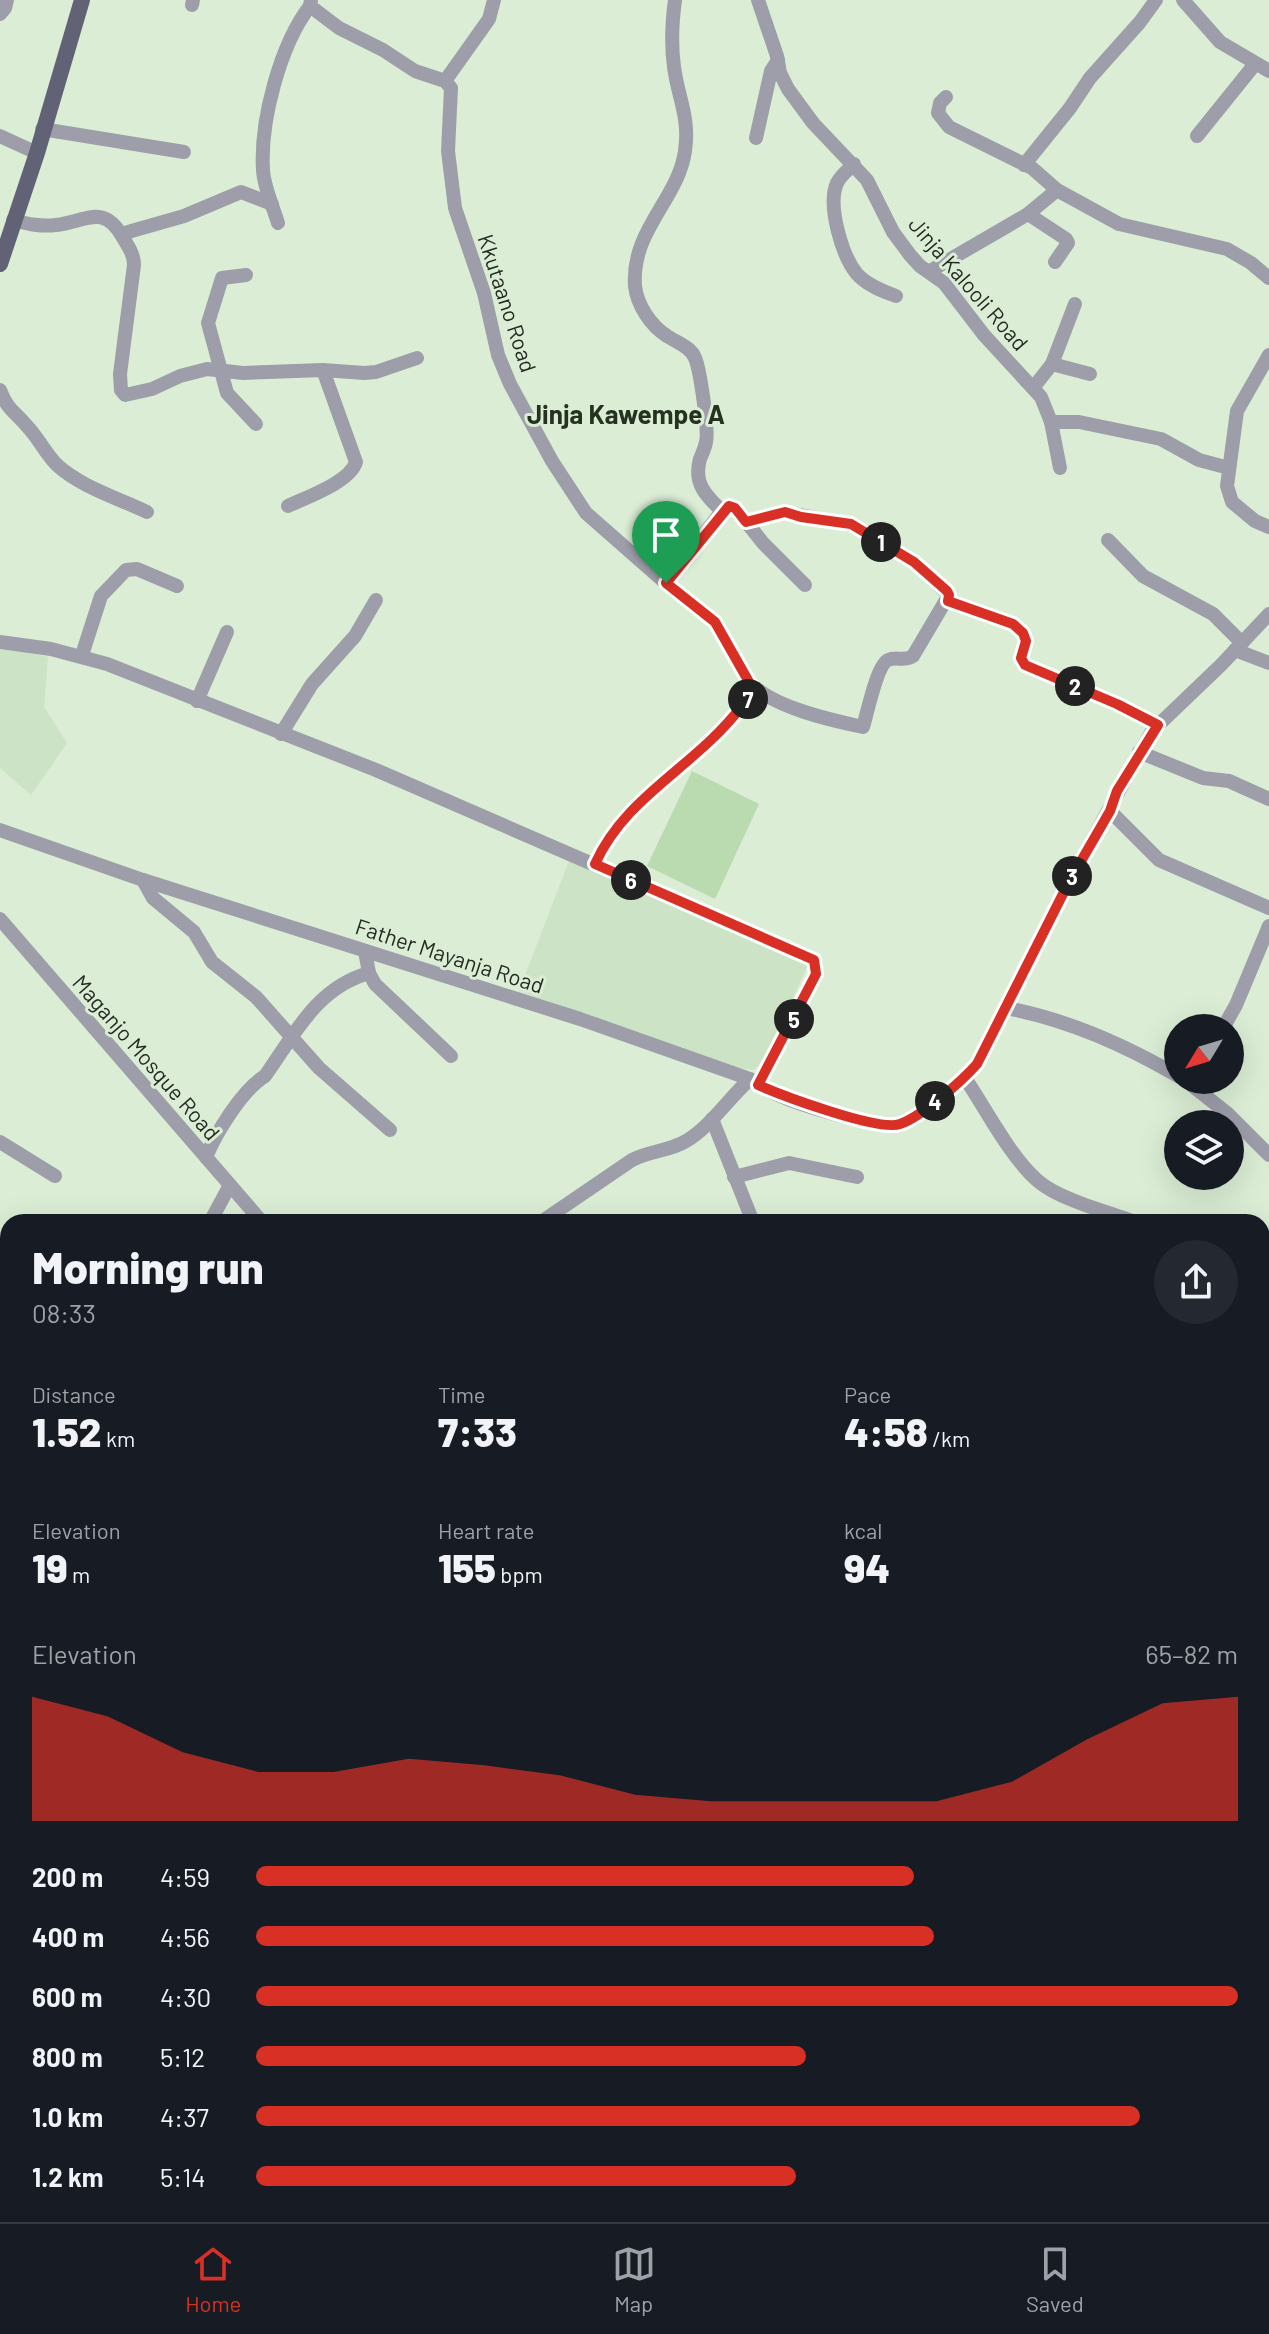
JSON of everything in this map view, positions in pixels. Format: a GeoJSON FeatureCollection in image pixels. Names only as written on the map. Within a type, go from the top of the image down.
{"type":"FeatureCollection","features":[{"type":"Feature","properties":{"kind":"main road"},"geometry":{"type":"LineString","coordinates":[[0,264],[37,153],[82,0]]}},
{"type":"Feature","properties":{"kind":"street"},"geometry":{"type":"LineString","coordinates":[[0,14],[7,0]]}},
{"type":"Feature","properties":{"kind":"street"},"geometry":{"type":"LineString","coordinates":[[278,223],[263,170],[270,108],[286,47],[310,3],[332,23],[415,71],[445,81],[489,19],[494,0]]}},
{"type":"Feature","properties":{"kind":"street"},"geometry":{"type":"LineString","coordinates":[[675,0],[672,50],[686,117],[685,154],[678,173],[641,240],[635,283],[642,307],[658,330],[685,347],[696,359],[707,436],[698,469],[699,480],[706,496],[722,511]]}},
{"type":"Feature","properties":{"kind":"street","name":"Jinja Kalooli Road"},"geometry":{"type":"LineString","coordinates":[[758,0],[780,73],[798,103],[867,180],[884,216],[920,266],[944,283],[984,335],[1041,397],[1051,422],[1060,468]]}},
{"type":"Feature","properties":{"kind":"street"},"geometry":{"type":"LineString","coordinates":[[1024,165],[1090,78],[1156,0]]}},
{"type":"Feature","properties":{"kind":"street"},"geometry":{"type":"LineString","coordinates":[[1183,0],[1220,42],[1269,71]]}},
{"type":"Feature","properties":{"kind":"street"},"geometry":{"type":"LineString","coordinates":[[756,138],[771,71],[778,60]]}},
{"type":"Feature","properties":{"kind":"street"},"geometry":{"type":"LineString","coordinates":[[1197,136],[1255,64]]}},
{"type":"Feature","properties":{"kind":"street","name":"Kkutaano Road"},"geometry":{"type":"LineString","coordinates":[[445,81],[452,94],[447,127],[451,189],[489,310],[504,372],[547,452],[586,513],[715,622],[756,690]]}},
{"type":"Feature","properties":{"kind":"street"},"geometry":{"type":"LineString","coordinates":[[946,97],[940,103],[938,113],[949,127],[1024,165],[1057,190],[1117,223],[1227,249],[1269,278]]}},
{"type":"Feature","properties":{"kind":"street"},"geometry":{"type":"LineString","coordinates":[[42,129],[184,152]]}},
{"type":"Feature","properties":{"kind":"street"},"geometry":{"type":"LineString","coordinates":[[0,136],[37,153]]}},
{"type":"Feature","properties":{"kind":"street"},"geometry":{"type":"LineString","coordinates":[[854,164],[838,181],[834,194],[837,229],[857,274],[878,289],[896,296]]}},
{"type":"Feature","properties":{"kind":"street"},"geometry":{"type":"LineString","coordinates":[[930,271],[1028,214],[1057,190]]}},
{"type":"Feature","properties":{"kind":"street"},"geometry":{"type":"LineString","coordinates":[[121,234],[184,216],[241,192],[272,204]]}},
{"type":"Feature","properties":{"kind":"street"},"geometry":{"type":"LineString","coordinates":[[1028,214],[1068,243],[1055,262]]}},
{"type":"Feature","properties":{"kind":"street"},"geometry":{"type":"LineString","coordinates":[[13,220],[43,226],[103,217],[113,223],[121,234],[134,257],[120,374],[123,393],[127,395],[200,370],[243,373],[376,372],[417,358]]}},
{"type":"Feature","properties":{"kind":"street"},"geometry":{"type":"LineString","coordinates":[[246,275],[222,278],[208,323],[227,393],[256,424]]}},
{"type":"Feature","properties":{"kind":"street"},"geometry":{"type":"LineString","coordinates":[[1033,388],[1052,364],[1075,304]]}},
{"type":"Feature","properties":{"kind":"street"},"geometry":{"type":"LineString","coordinates":[[1269,355],[1237,411],[1227,486],[1232,502],[1255,521],[1269,527]]}},
{"type":"Feature","properties":{"kind":"street"},"geometry":{"type":"LineString","coordinates":[[1052,364],[1090,374]]}},
{"type":"Feature","properties":{"kind":"street"},"geometry":{"type":"LineString","coordinates":[[288,506],[342,480],[354,470],[356,462],[323,370]]}},
{"type":"Feature","properties":{"kind":"street"},"geometry":{"type":"LineString","coordinates":[[0,390],[10,410],[26,423],[49,457],[64,471],[147,512]]}},
{"type":"Feature","properties":{"kind":"street"},"geometry":{"type":"LineString","coordinates":[[1051,422],[1079,422],[1131,431],[1161,439],[1199,460],[1229,468]]}},
{"type":"Feature","properties":{"kind":"street"},"geometry":{"type":"LineString","coordinates":[[666,583],[722,511],[732,507],[805,585]]}},
{"type":"Feature","properties":{"kind":"street"},"geometry":{"type":"LineString","coordinates":[[595,864],[604,845],[635,808],[660,782],[715,737],[756,690],[803,710],[863,727],[881,666],[892,658],[908,660],[913,656],[948,601],[947,591],[914,562],[856,526],[785,512],[746,522]]}},
{"type":"Feature","properties":{"kind":"street"},"geometry":{"type":"LineString","coordinates":[[1108,540],[1143,576],[1213,614],[1238,646],[1269,663]]}},
{"type":"Feature","properties":{"kind":"street"},"geometry":{"type":"LineString","coordinates":[[82,655],[101,596],[126,570],[137,569],[177,586]]}},
{"type":"Feature","properties":{"kind":"street"},"geometry":{"type":"LineString","coordinates":[[281,734],[312,684],[355,636],[376,600]]}},
{"type":"Feature","properties":{"kind":"street"},"geometry":{"type":"LineString","coordinates":[[948,601],[1018,628],[1026,641],[1021,658],[1025,665],[1158,725]]}},
{"type":"Feature","properties":{"kind":"street"},"geometry":{"type":"LineString","coordinates":[[1114,1214],[1054,1192],[1039,1182],[1009,1146],[965,1078],[977,1064],[1139,752],[1158,725],[1269,614]]}},
{"type":"Feature","properties":{"kind":"street"},"geometry":{"type":"LineString","coordinates":[[197,701],[227,632]]}},
{"type":"Feature","properties":{"kind":"street"},"geometry":{"type":"LineString","coordinates":[[0,642],[82,655],[376,770],[814,960],[816,974],[796,1016],[754,1082],[684,1143],[643,1154],[553,1214]]}},
{"type":"Feature","properties":{"kind":"street"},"geometry":{"type":"LineString","coordinates":[[1139,752],[1203,778],[1229,781],[1269,799]]}},
{"type":"Feature","properties":{"kind":"street"},"geometry":{"type":"LineString","coordinates":[[1110,811],[1159,860],[1269,908]]}},
{"type":"Feature","properties":{"kind":"street","name":"Father Mayanja Road"},"geometry":{"type":"LineString","coordinates":[[0,830],[143,880],[649,1042],[802,1104],[892,1126],[909,1119],[965,1078]]}},
{"type":"Feature","properties":{"kind":"street"},"geometry":{"type":"LineString","coordinates":[[143,880],[153,898],[194,932],[212,962],[256,997],[326,1075],[390,1130]]}},
{"type":"Feature","properties":{"kind":"street","name":"Maganjo Mosque Road"},"geometry":{"type":"LineString","coordinates":[[0,919],[255,1214]]}},
{"type":"Feature","properties":{"kind":"street"},"geometry":{"type":"LineString","coordinates":[[1231,1014],[1269,926]]}},
{"type":"Feature","properties":{"kind":"street"},"geometry":{"type":"LineString","coordinates":[[365,951],[369,973],[375,984],[451,1056]]}},
{"type":"Feature","properties":{"kind":"street"},"geometry":{"type":"LineString","coordinates":[[206,1157],[245,1094],[265,1076],[311,1010],[348,979],[369,973]]}},
{"type":"Feature","properties":{"kind":"street"},"geometry":{"type":"LineString","coordinates":[[1006,1008],[1041,1015],[1078,1029],[1164,1069]]}},
{"type":"Feature","properties":{"kind":"street"},"geometry":{"type":"LineString","coordinates":[[1203,1094],[1269,1155]]}},
{"type":"Feature","properties":{"kind":"street"},"geometry":{"type":"LineString","coordinates":[[712,1119],[750,1214]]}},
{"type":"Feature","properties":{"kind":"street"},"geometry":{"type":"LineString","coordinates":[[0,1142],[55,1176]]}},
{"type":"Feature","properties":{"kind":"street"},"geometry":{"type":"LineString","coordinates":[[734,1177],[789,1163],[857,1177]]}},
{"type":"Feature","properties":{"kind":"street"},"geometry":{"type":"LineString","coordinates":[[214,1214],[230,1185]]}},
{"type":"Feature","properties":{"kind":"shaded area"},"geometry":{"type":"Polygon","coordinates":[[[0,646],[48,657],[44,707],[67,743],[31,795],[0,768],[0,646]]]}},
{"type":"Feature","properties":{"kind":"shaded area"},"geometry":{"type":"Polygon","coordinates":[[[692,771],[759,804],[715,899],[647,866],[692,771]]]}},
{"type":"Feature","properties":{"kind":"shaded area"},"geometry":{"type":"Polygon","coordinates":[[[569,861],[810,960],[765,1060],[753,1070],[731,1067],[519,991],[569,861]]]}},
{"type":"Feature","properties":{"kind":"district","name":"Jinja Kawempe A"},"geometry":{"type":"Point","coordinates":[626,413]}},
{"type":"Feature","properties":{"kind":"route"},"geometry":{"type":"LineString","coordinates":[[729,506],[735,508],[746,522],[785,512],[851,524],[927,572],[947,591],[948,601],[1018,628],[1026,641],[1021,658],[1025,665],[1158,725],[1117,791],[1110,811],[1069,882],[977,1064],[965,1078],[900,1124],[883,1125],[802,1104],[758,1085],[816,974],[814,960],[595,864],[604,845],[635,808],[660,782],[715,737],[756,690],[715,622],[666,583],[729,506]]}}]}
